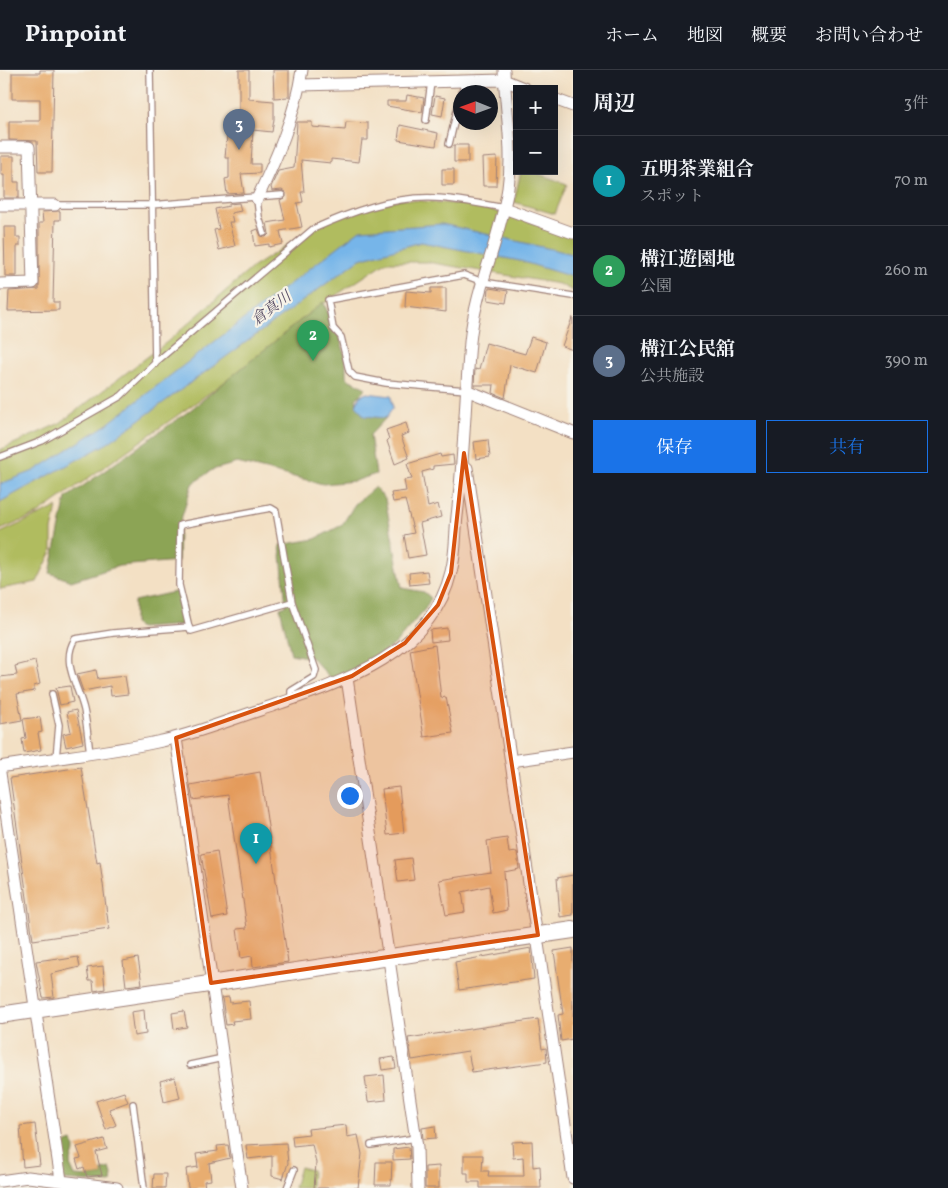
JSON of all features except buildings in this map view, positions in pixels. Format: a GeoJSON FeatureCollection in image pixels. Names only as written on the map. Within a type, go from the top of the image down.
{"type":"FeatureCollection","features":[{"type":"Feature","properties":{"kind":"street"},"geometry":{"type":"LineString","coordinates":[[257,199],[283,145],[300,85],[302,70]]}},
{"type":"Feature","properties":{"kind":"street"},"geometry":{"type":"LineString","coordinates":[[470,85],[504,75],[520,85]]}},
{"type":"Feature","properties":{"kind":"street"},"geometry":{"type":"LineString","coordinates":[[0,767],[176,738],[291,699],[347,678],[380,662],[405,643],[438,605],[451,573],[464,453],[466,390],[471,328],[509,185],[511,147],[504,75]]}},
{"type":"Feature","properties":{"kind":"street"},"geometry":{"type":"LineString","coordinates":[[300,85],[432,82],[453,85]]}},
{"type":"Feature","properties":{"kind":"street"},"geometry":{"type":"LineString","coordinates":[[558,100],[573,106]]}},
{"type":"Feature","properties":{"kind":"street"},"geometry":{"type":"LineString","coordinates":[[0,147],[29,147],[33,283],[0,284]]}},
{"type":"Feature","properties":{"kind":"street"},"geometry":{"type":"LineString","coordinates":[[0,205],[55,205]]}},
{"type":"Feature","properties":{"kind":"street"},"geometry":{"type":"LineString","coordinates":[[503,211],[573,233]]}},
{"type":"Feature","properties":{"kind":"street"},"geometry":{"type":"LineString","coordinates":[[466,390],[573,433]]}},
{"type":"Feature","properties":{"kind":"street"},"geometry":{"type":"LineString","coordinates":[[464,453],[538,935],[573,1178]]}},
{"type":"Feature","properties":{"kind":"street"},"geometry":{"type":"LineString","coordinates":[[347,678],[416,1138],[418,1188]]}},
{"type":"Feature","properties":{"kind":"street"},"geometry":{"type":"LineString","coordinates":[[176,738],[242,1188]]}},
{"type":"Feature","properties":{"kind":"street"},"geometry":{"type":"LineString","coordinates":[[511,761],[573,752]]}},
{"type":"Feature","properties":{"kind":"street"},"geometry":{"type":"LineString","coordinates":[[0,773],[35,1010],[56,1180]]}},
{"type":"Feature","properties":{"kind":"street"},"geometry":{"type":"LineString","coordinates":[[0,1015],[573,930]]}},
{"type":"Feature","properties":{"kind":"street"},"geometry":{"type":"LineString","coordinates":[[0,1181],[28,1177],[117,1188]]}},
{"type":"Feature","properties":{"kind":"street"},"geometry":{"type":"LineString","coordinates":[[32,1188],[56,1180]]}},
{"type":"Feature","properties":{"kind":"lane"},"geometry":{"type":"LineString","coordinates":[[150,70],[150,205],[155,364]]}},
{"type":"Feature","properties":{"kind":"lane"},"geometry":{"type":"LineString","coordinates":[[426,120],[432,82]]}},
{"type":"Feature","properties":{"kind":"lane"},"geometry":{"type":"LineString","coordinates":[[449,144],[453,127]]}},
{"type":"Feature","properties":{"kind":"lane"},"geometry":{"type":"LineString","coordinates":[[55,205],[150,205],[257,199],[282,195]]}},
{"type":"Feature","properties":{"kind":"lane"},"geometry":{"type":"LineString","coordinates":[[0,457],[42,441],[121,396],[155,364],[313,229],[343,216],[399,200],[435,198],[503,211]]}},
{"type":"Feature","properties":{"kind":"lane"},"geometry":{"type":"LineString","coordinates":[[257,199],[259,217],[264,233]]}},
{"type":"Feature","properties":{"kind":"lane"},"geometry":{"type":"LineString","coordinates":[[466,390],[386,383],[355,377],[349,370],[341,338],[333,328],[328,300],[464,275],[573,296]]}},
{"type":"Feature","properties":{"kind":"lane"},"geometry":{"type":"LineString","coordinates":[[291,699],[291,691],[314,677],[316,670],[292,602],[276,511],[271,508],[180,525],[179,585],[191,631],[292,602]]}},
{"type":"Feature","properties":{"kind":"lane"},"geometry":{"type":"LineString","coordinates":[[90,753],[84,710],[69,661],[69,648],[75,640],[113,634],[189,627]]}},
{"type":"Feature","properties":{"kind":"lane"},"geometry":{"type":"LineString","coordinates":[[52,694],[59,725],[56,758]]}},
{"type":"Feature","properties":{"kind":"lane"},"geometry":{"type":"LineString","coordinates":[[190,1065],[223,1058]]}},
{"type":"Feature","properties":{"kind":"lane"},"geometry":{"type":"LineString","coordinates":[[133,1104],[144,1188]]}},
{"type":"Feature","properties":{"kind":"lane"},"geometry":{"type":"LineString","coordinates":[[371,1145],[416,1138]]}},
{"type":"Feature","properties":{"kind":"lane"},"geometry":{"type":"LineString","coordinates":[[287,1188],[294,1170]]}},
{"type":"Feature","properties":{"kind":"highlighted area"},"geometry":{"type":"Polygon","coordinates":[[[464,453],[538,935],[211,983],[176,738],[352,676],[405,643],[438,605],[451,573],[464,453]]]}},
{"type":"Feature","properties":{"kind":"green space"},"geometry":{"type":"Polygon","coordinates":[[[520,175],[541,175],[567,184],[555,214],[514,202],[520,175]]]}},
{"type":"Feature","properties":{"kind":"green space"},"geometry":{"type":"Polygon","coordinates":[[[401,199],[478,206],[573,235],[573,291],[559,284],[427,262],[386,262],[308,314],[229,379],[36,515],[0,530],[0,450],[60,423],[167,342],[253,267],[335,215],[401,199]]]}},
{"type":"Feature","properties":{"kind":"green space"},"geometry":{"type":"Polygon","coordinates":[[[323,302],[340,337],[346,359],[346,376],[348,379],[366,388],[356,399],[357,407],[366,416],[386,418],[370,435],[376,474],[355,481],[323,484],[237,463],[212,470],[192,484],[179,526],[178,561],[119,566],[71,581],[50,573],[66,498],[189,411],[323,302]]]}},
{"type":"Feature","properties":{"kind":"green space"},"geometry":{"type":"Polygon","coordinates":[[[375,487],[385,499],[402,588],[424,592],[431,598],[425,609],[394,645],[334,682],[312,658],[291,654],[280,608],[286,606],[280,545],[315,539],[342,525],[355,504],[375,487]]]}},
{"type":"Feature","properties":{"kind":"green space"},"geometry":{"type":"Polygon","coordinates":[[[57,507],[52,530],[52,551],[37,582],[0,589],[0,533],[57,507]]]}},
{"type":"Feature","properties":{"kind":"green space"},"geometry":{"type":"Polygon","coordinates":[[[179,591],[184,604],[185,625],[140,628],[134,624],[134,601],[179,591]]]}},
{"type":"Feature","properties":{"kind":"green space"},"geometry":{"type":"Polygon","coordinates":[[[72,1141],[75,1148],[70,1165],[75,1176],[89,1177],[102,1175],[102,1170],[110,1168],[112,1174],[111,1183],[61,1180],[59,1146],[72,1141]]]}},
{"type":"Feature","properties":{"kind":"green space"},"geometry":{"type":"Polygon","coordinates":[[[300,1167],[312,1170],[311,1188],[294,1188],[300,1167]]]}},
{"type":"Feature","properties":{"kind":"water","name":"倉真川"},"geometry":{"type":"Polygon","coordinates":[[[442,224],[573,254],[573,277],[520,261],[421,242],[360,259],[108,443],[0,502],[0,484],[34,471],[106,425],[360,230],[442,224]]]}},
{"type":"Feature","properties":{"kind":"water"},"geometry":{"type":"Polygon","coordinates":[[[367,393],[391,396],[393,408],[386,418],[364,416],[356,405],[360,396],[367,393]]]}},
{"type":"Feature","properties":{"kind":"place","name":"構江公民舘"},"geometry":{"type":"Point","coordinates":[239,150]}},
{"type":"Feature","properties":{"kind":"place","name":"構江遊園地"},"geometry":{"type":"Point","coordinates":[313,361]}},
{"type":"Feature","properties":{"kind":"place","name":"五明茶業組合"},"geometry":{"type":"Point","coordinates":[256,864]}}]}
